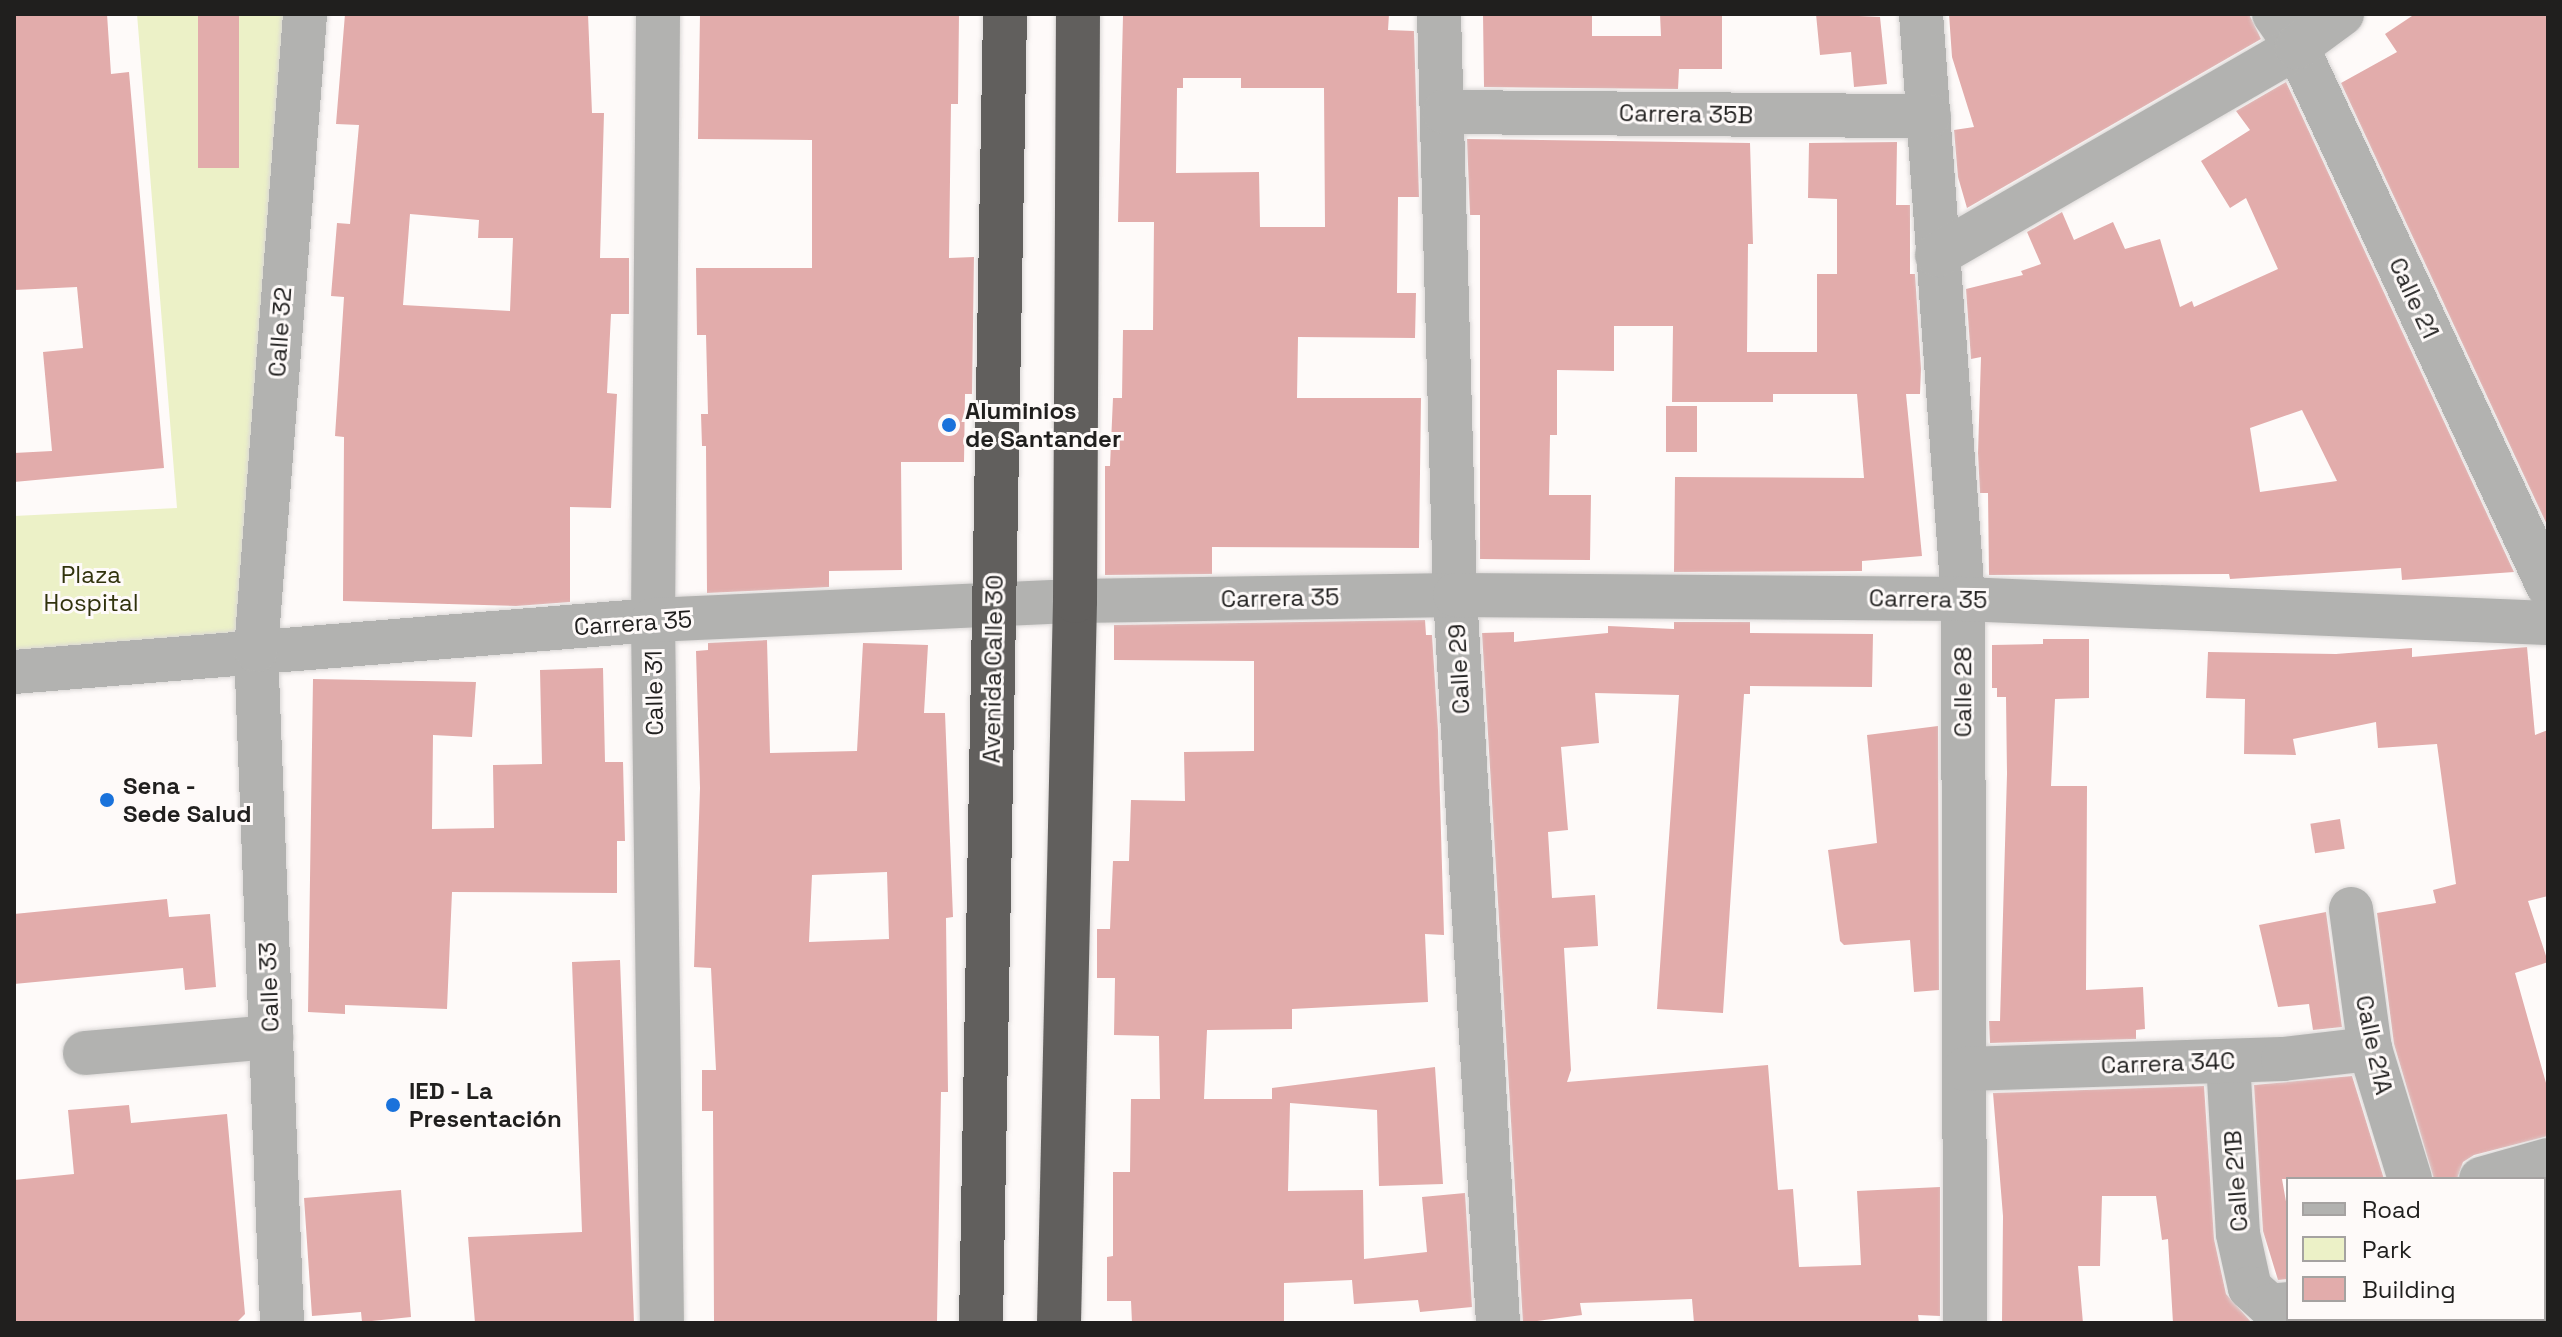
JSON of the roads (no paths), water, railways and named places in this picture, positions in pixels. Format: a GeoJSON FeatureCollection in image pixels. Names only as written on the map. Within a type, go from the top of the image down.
{"type":"FeatureCollection","features":[{"type":"Feature","properties":{"kind":"highway","name":"Avenida Calle 30"},"geometry":{"type":"LineString","coordinates":[[981,1323],[1005,14]]}},
{"type":"Feature","properties":{"kind":"highway"},"geometry":{"type":"LineString","coordinates":[[1059,1323],[1075,601],[1078,14]]}},
{"type":"Feature","properties":{"kind":"street","name":"Calle 32"},"geometry":{"type":"LineString","coordinates":[[256,650],[305,14]]}},
{"type":"Feature","properties":{"kind":"street","name":"Calle 31"},"geometry":{"type":"LineString","coordinates":[[658,14],[653,620],[662,1323]]}},
{"type":"Feature","properties":{"kind":"street","name":"Calle 29"},"geometry":{"type":"LineString","coordinates":[[1439,14],[1455,595],[1498,1323]]}},
{"type":"Feature","properties":{"kind":"street","name":"Calle 28"},"geometry":{"type":"LineString","coordinates":[[1921,14],[1963,599],[1965,1323]]}},
{"type":"Feature","properties":{"kind":"street"},"geometry":{"type":"LineString","coordinates":[[1937,255],[2286,30],[2342,14]]}},
{"type":"Feature","properties":{"kind":"street","name":"Calle 21"},"geometry":{"type":"LineString","coordinates":[[2286,30],[2548,586]]}},
{"type":"Feature","properties":{"kind":"street","name":"Carrera 35B"},"geometry":{"type":"LineString","coordinates":[[1444,112],[1929,116]]}},
{"type":"Feature","properties":{"kind":"street","name":"Carrera 35"},"geometry":{"type":"LineString","coordinates":[[14,672],[653,620],[1075,601],[1455,595],[1963,599],[2548,623]]}},
{"type":"Feature","properties":{"kind":"street","name":"Calle 33"},"geometry":{"type":"LineString","coordinates":[[256,650],[282,1323]]}},
{"type":"Feature","properties":{"kind":"street","name":"Calle 21A"},"geometry":{"type":"LineString","coordinates":[[2351,909],[2370,1049],[2409,1177]]}},
{"type":"Feature","properties":{"kind":"street"},"geometry":{"type":"LineString","coordinates":[[85,1053],[271,1037]]}},
{"type":"Feature","properties":{"kind":"street","name":"Carrera 34C"},"geometry":{"type":"LineString","coordinates":[[1965,1069],[2228,1061],[2370,1049]]}},
{"type":"Feature","properties":{"kind":"street","name":"Calle 21B"},"geometry":{"type":"LineString","coordinates":[[2228,1061],[2238,1234],[2272,1301]]}},
{"type":"Feature","properties":{"kind":"street"},"geometry":{"type":"LineString","coordinates":[[2488,1177],[2548,1160]]}},
{"type":"Feature","properties":{"kind":"place","name":"Aluminios de Santander"},"geometry":{"type":"Point","coordinates":[949,425]}},
{"type":"Feature","properties":{"kind":"place","name":"Sena - Sede Salud"},"geometry":{"type":"Point","coordinates":[107,800]}},
{"type":"Feature","properties":{"kind":"place","name":"IED - La Presentación"},"geometry":{"type":"Point","coordinates":[393,1105]}},
{"type":"Feature","properties":{"kind":"park label","name":"Plaza Hospital"},"geometry":{"type":"Point","coordinates":[91,589]}}]}
